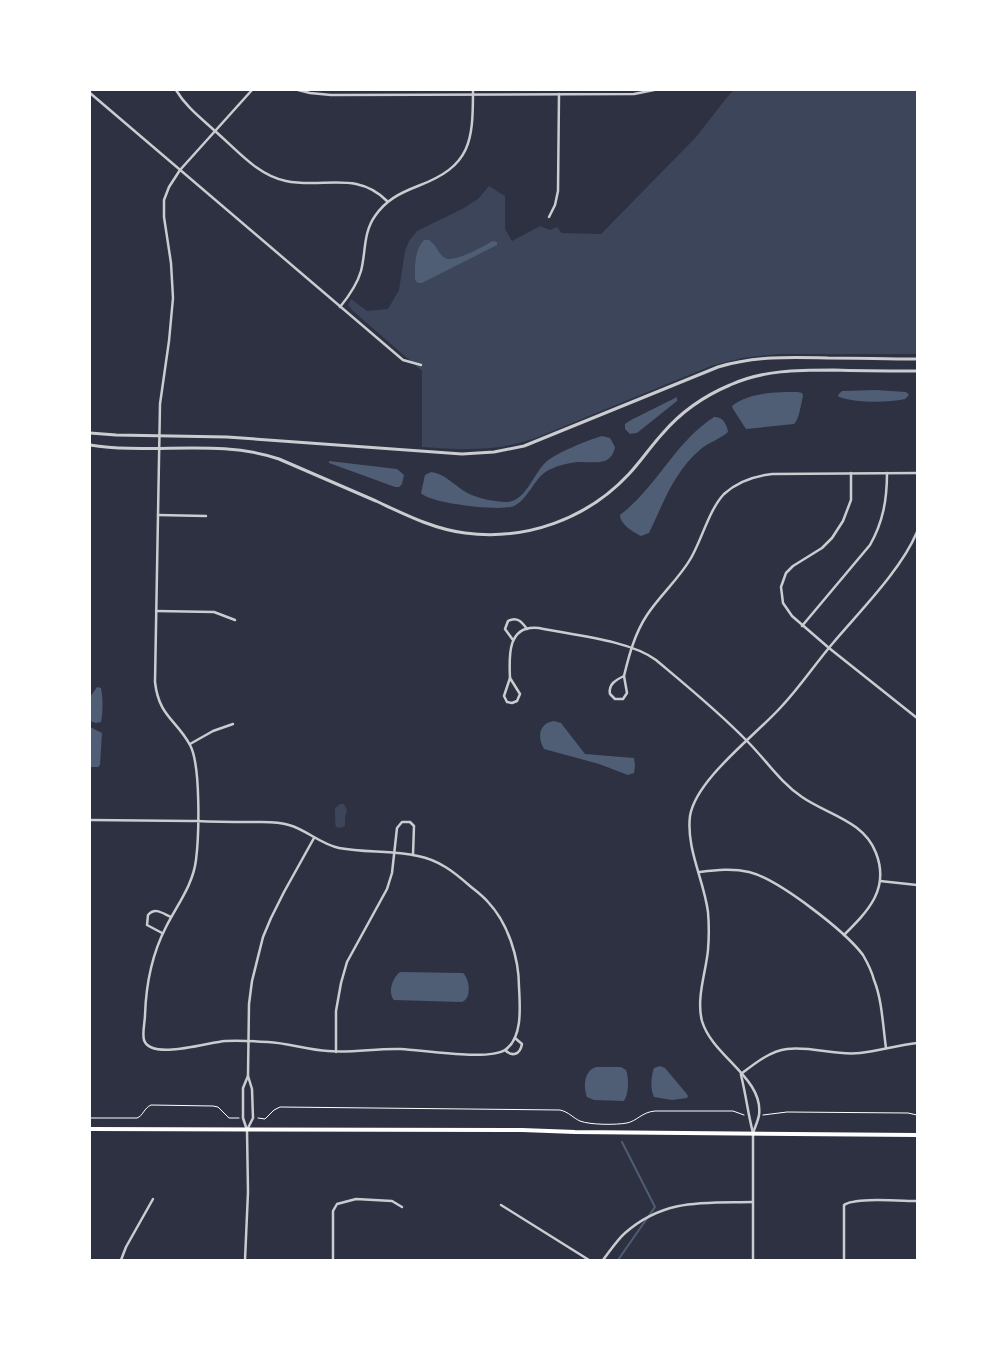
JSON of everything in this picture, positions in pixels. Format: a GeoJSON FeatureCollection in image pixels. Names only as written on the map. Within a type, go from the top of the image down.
{"type":"FeatureCollection","features":[{"type":"Feature","properties":{"kind":"main road"},"geometry":{"type":"LineString","coordinates":[[90,1128],[917,1134]]}},
{"type":"Feature","properties":{"kind":"street"},"geometry":{"type":"LineString","coordinates":[[176,90],[188,107],[252,164],[278,180],[288,182],[355,183],[376,192],[387,201]]}},
{"type":"Feature","properties":{"kind":"street"},"geometry":{"type":"LineString","coordinates":[[90,820],[197,821],[278,823],[293,826],[314,838],[336,847],[413,854],[434,860],[451,869],[490,904],[511,940],[519,981],[519,1004],[515,1038],[505,1050],[494,1053],[437,1053],[402,1049],[336,1052],[274,1042],[248,1041],[224,1041],[192,1048],[155,1050],[144,1040],[146,1002],[155,953],[171,917],[187,888],[195,867],[197,821],[197,769],[190,744],[164,713],[156,693],[154,678],[161,388],[170,341],[173,298],[164,207],[166,193],[180,170],[252,90]]}},
{"type":"Feature","properties":{"kind":"street"},"geometry":{"type":"LineString","coordinates":[[298,90],[310,93],[331,94],[473,92],[634,94],[654,90]]}},
{"type":"Feature","properties":{"kind":"street"},"geometry":{"type":"LineString","coordinates":[[340,307],[351,293],[359,277],[369,226],[387,201],[404,191],[441,176],[458,162],[467,147],[471,135],[473,92]]}},
{"type":"Feature","properties":{"kind":"street"},"geometry":{"type":"LineString","coordinates":[[90,94],[403,360],[421,365]]}},
{"type":"Feature","properties":{"kind":"street"},"geometry":{"type":"LineString","coordinates":[[549,217],[555,205],[558,191],[559,94]]}},
{"type":"Feature","properties":{"kind":"street"},"geometry":{"type":"LineString","coordinates":[[90,432],[227,437],[462,454],[484,453],[524,446],[718,368],[739,362],[760,358],[783,357],[917,359]]}},
{"type":"Feature","properties":{"kind":"street"},"geometry":{"type":"LineString","coordinates":[[90,445],[115,448],[233,449],[263,454],[284,461],[438,527],[475,534],[509,534],[531,531],[555,524],[597,502],[623,481],[662,434],[684,413],[711,394],[732,384],[760,375],[786,371],[917,371]]}},
{"type":"Feature","properties":{"kind":"street"},"geometry":{"type":"LineString","coordinates":[[851,473],[850,506],[839,529],[814,555],[793,566],[784,576],[781,593],[783,604],[802,626],[917,718]]}},
{"type":"Feature","properties":{"kind":"street"},"geometry":{"type":"LineString","coordinates":[[802,626],[870,545],[879,528],[885,510],[887,473]]}},
{"type":"Feature","properties":{"kind":"street"},"geometry":{"type":"LineString","coordinates":[[624,676],[610,687],[610,694],[615,699],[623,698],[627,693],[624,676],[632,648],[647,615],[690,561],[716,506],[730,489],[745,480],[766,474],[917,473]]}},
{"type":"Feature","properties":{"kind":"street"},"geometry":{"type":"LineString","coordinates":[[158,515],[206,516]]}},
{"type":"Feature","properties":{"kind":"street"},"geometry":{"type":"LineString","coordinates":[[753,1133],[759,1115],[755,1093],[751,1085],[719,1050],[702,1020],[700,1003],[708,949],[708,913],[704,885],[689,835],[690,814],[698,794],[712,776],[781,708],[902,560],[917,532]]}},
{"type":"Feature","properties":{"kind":"street"},"geometry":{"type":"LineString","coordinates":[[156,611],[217,613],[235,620]]}},
{"type":"Feature","properties":{"kind":"street"},"geometry":{"type":"LineString","coordinates":[[513,640],[506,631],[505,627],[508,621],[518,620],[527,629]]}},
{"type":"Feature","properties":{"kind":"street"},"geometry":{"type":"LineString","coordinates":[[510,678],[520,694],[519,699],[512,703],[507,702],[504,696],[510,678],[510,650],[513,640],[527,629],[539,628],[632,648],[656,660],[747,741],[789,787],[802,797],[851,823],[863,832],[870,841],[877,856],[880,881],[871,906],[844,935]]}},
{"type":"Feature","properties":{"kind":"street"},"geometry":{"type":"LineString","coordinates":[[190,744],[213,731],[233,724]]}},
{"type":"Feature","properties":{"kind":"street"},"geometry":{"type":"LineString","coordinates":[[336,1052],[336,1011],[341,983],[347,962],[386,889],[392,873],[397,826],[400,822],[406,821],[412,824],[414,828],[413,854]]}},
{"type":"Feature","properties":{"kind":"street"},"geometry":{"type":"LineString","coordinates":[[247,1130],[253,1118],[252,1090],[248,1076],[252,981],[263,937],[284,892],[314,838]]}},
{"type":"Feature","properties":{"kind":"street"},"geometry":{"type":"LineString","coordinates":[[699,872],[736,870],[767,878],[816,912],[844,935],[863,956],[875,981],[886,1048]]}},
{"type":"Feature","properties":{"kind":"street"},"geometry":{"type":"LineString","coordinates":[[880,881],[917,885]]}},
{"type":"Feature","properties":{"kind":"street"},"geometry":{"type":"LineString","coordinates":[[163,934],[148,925],[146,921],[148,915],[151,911],[157,910],[171,917]]}},
{"type":"Feature","properties":{"kind":"street"},"geometry":{"type":"LineString","coordinates":[[505,1050],[512,1054],[518,1053],[522,1044],[515,1038]]}},
{"type":"Feature","properties":{"kind":"street"},"geometry":{"type":"LineString","coordinates":[[741,1074],[757,1062],[775,1052],[786,1049],[801,1048],[838,1054],[860,1053],[917,1043]]}},
{"type":"Feature","properties":{"kind":"street"},"geometry":{"type":"LineString","coordinates":[[741,1074],[753,1133],[753,1260]]}},
{"type":"Feature","properties":{"kind":"street"},"geometry":{"type":"LineString","coordinates":[[245,1260],[248,1192],[247,1130],[243,1118],[243,1088],[248,1076]]}},
{"type":"Feature","properties":{"kind":"street"},"geometry":{"type":"LineString","coordinates":[[121,1260],[126,1247],[153,1199]]}},
{"type":"Feature","properties":{"kind":"street"},"geometry":{"type":"LineString","coordinates":[[333,1260],[333,1211],[337,1204],[356,1199],[392,1201],[402,1207]]}},
{"type":"Feature","properties":{"kind":"street"},"geometry":{"type":"LineString","coordinates":[[844,1260],[844,1205],[847,1202],[917,1201]]}},
{"type":"Feature","properties":{"kind":"street"},"geometry":{"type":"LineString","coordinates":[[603,1260],[625,1234],[649,1217],[666,1208],[696,1203],[753,1202]]}},
{"type":"Feature","properties":{"kind":"street"},"geometry":{"type":"LineString","coordinates":[[501,1205],[589,1260]]}},
{"type":"Feature","properties":{"kind":"path"},"geometry":{"type":"LineString","coordinates":[[90,1118],[137,1118],[151,1105],[213,1106],[229,1118],[243,1118]]}},
{"type":"Feature","properties":{"kind":"path"},"geometry":{"type":"LineString","coordinates":[[253,1118],[265,1119],[274,1110],[280,1108],[560,1110],[568,1112],[580,1121],[597,1123],[626,1123],[644,1113],[655,1111],[732,1111],[749,1115]]}},
{"type":"Feature","properties":{"kind":"path"},"geometry":{"type":"LineString","coordinates":[[759,1115],[787,1112],[908,1112],[917,1115]]}},
{"type":"Feature","properties":{"kind":"shaded area"},"geometry":{"type":"Polygon","coordinates":[[[734,90],[917,90],[917,354],[779,354],[742,358],[711,366],[523,442],[481,449],[422,447],[422,371],[353,311],[348,305],[351,299],[367,311],[388,309],[399,290],[405,251],[409,241],[417,231],[464,208],[478,199],[489,186],[505,196],[505,229],[512,241],[540,226],[550,230],[557,227],[562,233],[601,234],[696,137],[734,90]]]}},
{"type":"Feature","properties":{"kind":"shaded area"},"geometry":{"type":"Polygon","coordinates":[[[424,240],[429,240],[445,258],[449,259],[469,253],[493,241],[497,242],[497,245],[422,283],[418,283],[415,280],[416,259],[418,249],[424,240]]]}},
{"type":"Feature","properties":{"kind":"shaded area"},"geometry":{"type":"Polygon","coordinates":[[[876,390],[906,392],[909,395],[905,399],[872,402],[847,399],[838,395],[842,391],[876,390]]]}},
{"type":"Feature","properties":{"kind":"shaded area"},"geometry":{"type":"Polygon","coordinates":[[[802,393],[803,396],[799,415],[794,424],[746,429],[732,406],[755,395],[802,393]]]}},
{"type":"Feature","properties":{"kind":"shaded area"},"geometry":{"type":"Polygon","coordinates":[[[677,397],[677,401],[637,433],[630,434],[625,429],[625,424],[631,420],[677,397]]]}},
{"type":"Feature","properties":{"kind":"shaded area"},"geometry":{"type":"Polygon","coordinates":[[[714,417],[722,419],[726,424],[728,432],[702,448],[684,467],[671,488],[649,533],[641,536],[631,530],[622,522],[620,515],[645,492],[688,439],[714,417]]]}},
{"type":"Feature","properties":{"kind":"shaded area"},"geometry":{"type":"Polygon","coordinates":[[[602,436],[610,438],[615,447],[613,454],[609,458],[600,462],[577,462],[561,465],[545,472],[524,498],[514,506],[495,508],[465,506],[426,497],[421,493],[425,475],[431,472],[445,477],[473,496],[494,501],[511,501],[523,493],[541,467],[551,458],[572,447],[602,436]]]}},
{"type":"Feature","properties":{"kind":"shaded area"},"geometry":{"type":"Polygon","coordinates":[[[329,461],[397,469],[404,475],[402,484],[399,487],[395,487],[329,463],[329,461]]]}},
{"type":"Feature","properties":{"kind":"shaded area"},"geometry":{"type":"Polygon","coordinates":[[[97,687],[101,688],[102,709],[101,722],[96,723],[90,721],[90,697],[97,687]]]}},
{"type":"Feature","properties":{"kind":"shaded area"},"geometry":{"type":"Polygon","coordinates":[[[549,722],[561,723],[585,754],[634,758],[634,773],[628,775],[599,764],[544,749],[540,740],[542,728],[549,722]]]}},
{"type":"Feature","properties":{"kind":"shaded area"},"geometry":{"type":"Polygon","coordinates":[[[90,727],[102,733],[100,765],[98,767],[90,767],[90,727]]]}},
{"type":"Feature","properties":{"kind":"shaded area"},"geometry":{"type":"Polygon","coordinates":[[[340,804],[344,804],[347,810],[345,826],[340,828],[336,827],[335,808],[340,804]]]}},
{"type":"Feature","properties":{"kind":"shaded area"},"geometry":{"type":"Polygon","coordinates":[[[400,972],[463,973],[469,989],[467,997],[461,1002],[394,1000],[391,989],[395,977],[400,972]]]}},
{"type":"Feature","properties":{"kind":"shaded area"},"geometry":{"type":"Polygon","coordinates":[[[660,1066],[665,1068],[686,1093],[687,1098],[672,1100],[654,1097],[651,1086],[652,1075],[654,1068],[660,1066]]]}},
{"type":"Feature","properties":{"kind":"shaded area"},"geometry":{"type":"Polygon","coordinates":[[[596,1067],[621,1067],[626,1070],[628,1086],[624,1101],[594,1100],[587,1097],[585,1088],[587,1075],[596,1067]]]}},
{"type":"Feature","properties":{"kind":"waterway"},"geometry":{"type":"LineString","coordinates":[[618,1260],[655,1207],[622,1142]]}}]}
